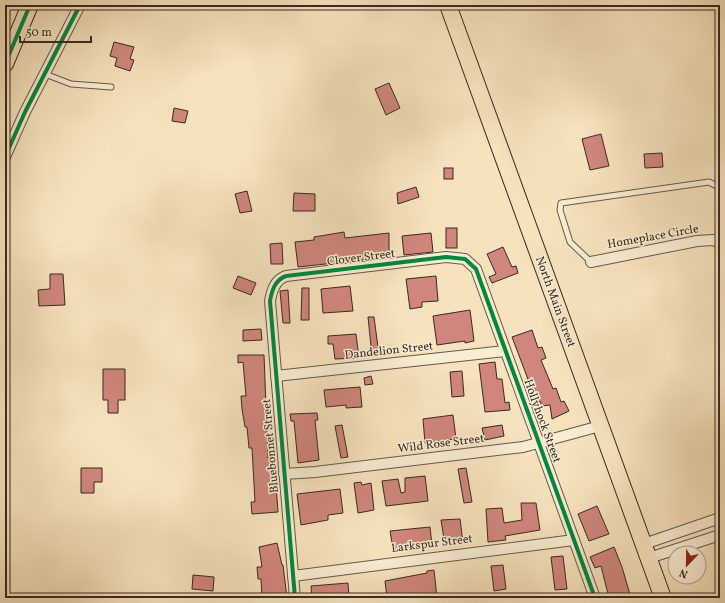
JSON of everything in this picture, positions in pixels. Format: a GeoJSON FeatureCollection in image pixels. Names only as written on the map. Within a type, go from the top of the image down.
{"type":"FeatureCollection","features":[{"type":"Feature","properties":{"kind":"main road"},"geometry":{"type":"LineString","coordinates":[[5,63],[30,5]]}},
{"type":"Feature","properties":{"kind":"main road","name":"North Main Street"},"geometry":{"type":"LineString","coordinates":[[448,5],[663,598]]}},
{"type":"Feature","properties":{"kind":"street"},"geometry":{"type":"LineString","coordinates":[[5,157],[80,5]]}},
{"type":"Feature","properties":{"kind":"street","name":"Homeplace Circle"},"geometry":{"type":"LineString","coordinates":[[591,262],[697,241],[713,240],[720,243]]}},
{"type":"Feature","properties":{"kind":"street","name":"Clover Street"},"geometry":{"type":"LineString","coordinates":[[272,291],[278,279],[286,276],[446,257],[460,258]]}},
{"type":"Feature","properties":{"kind":"street","name":"Hollyhock Street"},"geometry":{"type":"LineString","coordinates":[[460,258],[465,259],[476,269],[596,598]]}},
{"type":"Feature","properties":{"kind":"street","name":"Bluebonnet Street"},"geometry":{"type":"LineString","coordinates":[[272,291],[270,301],[295,598]]}},
{"type":"Feature","properties":{"kind":"street","name":"Dandelion Street"},"geometry":{"type":"LineString","coordinates":[[276,376],[505,351]]}},
{"type":"Feature","properties":{"kind":"street","name":"Wild Rose Street"},"geometry":{"type":"LineString","coordinates":[[284,474],[315,472],[507,449],[600,426]]}},
{"type":"Feature","properties":{"kind":"street"},"geometry":{"type":"LineString","coordinates":[[647,551],[694,527],[720,518]]}},
{"type":"Feature","properties":{"kind":"street"},"geometry":{"type":"LineString","coordinates":[[694,527],[698,541]]}},
{"type":"Feature","properties":{"kind":"street"},"geometry":{"type":"LineString","coordinates":[[647,551],[720,535]]}},
{"type":"Feature","properties":{"kind":"street","name":"Larkspur Street"},"geometry":{"type":"LineString","coordinates":[[293,576],[574,540]]}},
{"type":"Feature","properties":{"kind":"lane"},"geometry":{"type":"LineString","coordinates":[[45,74],[72,84],[111,87]]}},
{"type":"Feature","properties":{"kind":"lane"},"geometry":{"type":"LineString","coordinates":[[591,262],[570,242],[560,210],[561,203],[709,182],[717,186],[720,191]]}},
{"type":"Feature","properties":{"kind":"building"},"geometry":{"type":"Polygon","coordinates":[[[114,42],[134,47],[130,59],[134,60],[130,71],[115,66],[117,58],[110,56],[114,42]]]}},
{"type":"Feature","properties":{"kind":"building"},"geometry":{"type":"Polygon","coordinates":[[[389,83],[400,108],[386,115],[375,89],[389,83]]]}},
{"type":"Feature","properties":{"kind":"building"},"geometry":{"type":"Polygon","coordinates":[[[174,108],[188,111],[185,123],[172,121],[174,108]]]}},
{"type":"Feature","properties":{"kind":"building"},"geometry":{"type":"Polygon","coordinates":[[[601,134],[609,166],[590,170],[582,139],[601,134]]]}},
{"type":"Feature","properties":{"kind":"building"},"geometry":{"type":"Polygon","coordinates":[[[662,153],[663,167],[645,168],[644,154],[662,153]]]}},
{"type":"Feature","properties":{"kind":"building"},"geometry":{"type":"Polygon","coordinates":[[[444,168],[453,168],[453,179],[444,179],[444,168]]]}},
{"type":"Feature","properties":{"kind":"building"},"geometry":{"type":"Polygon","coordinates":[[[416,187],[419,197],[398,204],[397,193],[416,187]]]}},
{"type":"Feature","properties":{"kind":"building"},"geometry":{"type":"Polygon","coordinates":[[[247,191],[252,211],[240,213],[235,194],[247,191]]]}},
{"type":"Feature","properties":{"kind":"building"},"geometry":{"type":"Polygon","coordinates":[[[294,193],[315,194],[315,211],[293,211],[294,193]]]}},
{"type":"Feature","properties":{"kind":"building"},"geometry":{"type":"Polygon","coordinates":[[[446,228],[457,228],[457,248],[446,248],[446,228]]]}},
{"type":"Feature","properties":{"kind":"building"},"geometry":{"type":"Polygon","coordinates":[[[344,232],[345,238],[389,233],[389,257],[298,267],[295,242],[314,240],[314,237],[344,232]]]}},
{"type":"Feature","properties":{"kind":"building"},"geometry":{"type":"Polygon","coordinates":[[[431,233],[433,252],[404,255],[402,236],[431,233]]]}},
{"type":"Feature","properties":{"kind":"building"},"geometry":{"type":"Polygon","coordinates":[[[282,243],[283,264],[271,264],[270,244],[282,243]]]}},
{"type":"Feature","properties":{"kind":"building"},"geometry":{"type":"Polygon","coordinates":[[[503,247],[512,267],[516,266],[518,273],[492,283],[489,277],[496,274],[487,254],[503,247]]]}},
{"type":"Feature","properties":{"kind":"building"},"geometry":{"type":"Polygon","coordinates":[[[50,274],[63,274],[65,305],[39,306],[38,290],[50,289],[50,274]]]}},
{"type":"Feature","properties":{"kind":"building"},"geometry":{"type":"Polygon","coordinates":[[[238,276],[256,283],[251,295],[233,288],[238,276]]]}},
{"type":"Feature","properties":{"kind":"building"},"geometry":{"type":"Polygon","coordinates":[[[436,276],[438,301],[422,302],[422,307],[410,309],[406,279],[436,276]]]}},
{"type":"Feature","properties":{"kind":"building"},"geometry":{"type":"Polygon","coordinates":[[[350,286],[353,311],[323,313],[321,289],[350,286]]]}},
{"type":"Feature","properties":{"kind":"building"},"geometry":{"type":"Polygon","coordinates":[[[302,288],[309,288],[309,320],[301,320],[302,288]]]}},
{"type":"Feature","properties":{"kind":"building"},"geometry":{"type":"Polygon","coordinates":[[[288,290],[290,323],[283,323],[280,291],[288,290]]]}},
{"type":"Feature","properties":{"kind":"building"},"geometry":{"type":"Polygon","coordinates":[[[470,310],[474,341],[437,345],[433,316],[470,310]]]}},
{"type":"Feature","properties":{"kind":"building"},"geometry":{"type":"Polygon","coordinates":[[[368,317],[374,317],[379,355],[372,356],[368,317]]]}},
{"type":"Feature","properties":{"kind":"building"},"geometry":{"type":"Polygon","coordinates":[[[261,329],[262,340],[243,341],[243,330],[261,329]]]}},
{"type":"Feature","properties":{"kind":"building"},"geometry":{"type":"Polygon","coordinates":[[[532,330],[538,348],[542,347],[546,358],[541,360],[553,389],[556,388],[561,402],[564,401],[569,411],[552,419],[550,405],[542,406],[540,401],[537,403],[512,337],[532,330]]]}},
{"type":"Feature","properties":{"kind":"building"},"geometry":{"type":"Polygon","coordinates":[[[356,334],[359,358],[335,359],[333,344],[328,344],[328,336],[356,334]]]}},
{"type":"Feature","properties":{"kind":"building"},"geometry":{"type":"Polygon","coordinates":[[[238,355],[264,355],[268,458],[274,458],[278,512],[252,514],[251,502],[255,502],[252,448],[249,448],[247,427],[245,427],[242,409],[241,396],[246,396],[243,362],[238,363],[238,355]]]}},
{"type":"Feature","properties":{"kind":"building"},"geometry":{"type":"Polygon","coordinates":[[[495,362],[497,379],[502,379],[505,403],[509,402],[510,410],[485,412],[479,364],[495,362]]]}},
{"type":"Feature","properties":{"kind":"building"},"geometry":{"type":"Polygon","coordinates":[[[103,369],[125,369],[125,400],[118,400],[118,413],[108,413],[108,400],[103,400],[103,369]]]}},
{"type":"Feature","properties":{"kind":"building"},"geometry":{"type":"Polygon","coordinates":[[[462,371],[464,396],[452,397],[450,372],[462,371]]]}},
{"type":"Feature","properties":{"kind":"building"},"geometry":{"type":"Polygon","coordinates":[[[371,376],[373,384],[365,385],[364,378],[371,376]]]}},
{"type":"Feature","properties":{"kind":"building"},"geometry":{"type":"Polygon","coordinates":[[[360,387],[362,407],[346,408],[346,405],[326,407],[324,390],[360,387]]]}},
{"type":"Feature","properties":{"kind":"building"},"geometry":{"type":"Polygon","coordinates":[[[317,413],[318,420],[315,420],[319,460],[298,463],[294,421],[291,421],[290,414],[317,413]]]}},
{"type":"Feature","properties":{"kind":"building"},"geometry":{"type":"Polygon","coordinates":[[[453,415],[456,439],[425,443],[423,419],[453,415]]]}},
{"type":"Feature","properties":{"kind":"building"},"geometry":{"type":"Polygon","coordinates":[[[342,425],[348,457],[341,458],[335,426],[342,425]]]}},
{"type":"Feature","properties":{"kind":"building"},"geometry":{"type":"Polygon","coordinates":[[[502,425],[504,436],[485,440],[482,428],[502,425]]]}},
{"type":"Feature","properties":{"kind":"building"},"geometry":{"type":"Polygon","coordinates":[[[81,468],[102,468],[102,482],[94,482],[94,493],[81,493],[81,468]]]}},
{"type":"Feature","properties":{"kind":"building"},"geometry":{"type":"Polygon","coordinates":[[[466,468],[472,502],[464,503],[458,469],[466,468]]]}},
{"type":"Feature","properties":{"kind":"building"},"geometry":{"type":"Polygon","coordinates":[[[425,476],[428,501],[386,506],[382,481],[398,479],[401,493],[405,492],[405,478],[425,476]]]}},
{"type":"Feature","properties":{"kind":"building"},"geometry":{"type":"Polygon","coordinates":[[[361,482],[362,485],[371,483],[374,510],[358,513],[354,483],[361,482]]]}},
{"type":"Feature","properties":{"kind":"building"},"geometry":{"type":"Polygon","coordinates":[[[340,489],[343,513],[328,515],[328,520],[301,525],[297,494],[340,489]]]}},
{"type":"Feature","properties":{"kind":"building"},"geometry":{"type":"Polygon","coordinates":[[[521,503],[536,503],[540,530],[505,536],[506,540],[488,542],[486,509],[502,508],[504,523],[522,520],[521,503]]]}},
{"type":"Feature","properties":{"kind":"building"},"geometry":{"type":"Polygon","coordinates":[[[597,506],[609,534],[589,541],[578,514],[597,506]]]}},
{"type":"Feature","properties":{"kind":"building"},"geometry":{"type":"Polygon","coordinates":[[[460,519],[463,543],[445,545],[441,520],[460,519]]]}},
{"type":"Feature","properties":{"kind":"building"},"geometry":{"type":"Polygon","coordinates":[[[430,527],[432,545],[393,549],[390,531],[430,527]]]}},
{"type":"Feature","properties":{"kind":"building"},"geometry":{"type":"Polygon","coordinates":[[[277,543],[283,565],[287,598],[262,598],[261,579],[258,579],[257,567],[262,567],[259,547],[277,543]]]}},
{"type":"Feature","properties":{"kind":"building"},"geometry":{"type":"Polygon","coordinates":[[[614,547],[622,567],[631,598],[609,598],[601,566],[595,568],[590,557],[614,547]]]}},
{"type":"Feature","properties":{"kind":"building"},"geometry":{"type":"Polygon","coordinates":[[[563,556],[567,589],[555,590],[551,557],[563,556]]]}},
{"type":"Feature","properties":{"kind":"building"},"geometry":{"type":"Polygon","coordinates":[[[503,565],[506,589],[494,591],[491,566],[503,565]]]}},
{"type":"Feature","properties":{"kind":"building"},"geometry":{"type":"Polygon","coordinates":[[[434,570],[437,598],[387,598],[385,581],[427,573],[427,571],[434,570]]]}},
{"type":"Feature","properties":{"kind":"building"},"geometry":{"type":"Polygon","coordinates":[[[193,575],[214,577],[213,591],[192,589],[193,575]]]}},
{"type":"Feature","properties":{"kind":"building"},"geometry":{"type":"Polygon","coordinates":[[[348,583],[349,598],[312,598],[311,586],[348,583]]]}},
{"type":"Feature","properties":{"kind":"cycle path"},"geometry":{"type":"LineString","coordinates":[[5,64],[30,5]]}},
{"type":"Feature","properties":{"kind":"cycle path"},"geometry":{"type":"LineString","coordinates":[[5,157],[25,112],[80,5]]}},
{"type":"Feature","properties":{"kind":"cycle path"},"geometry":{"type":"LineString","coordinates":[[295,598],[270,301],[273,289],[279,280],[286,276],[446,257],[465,259],[476,269],[595,598]]}}]}
